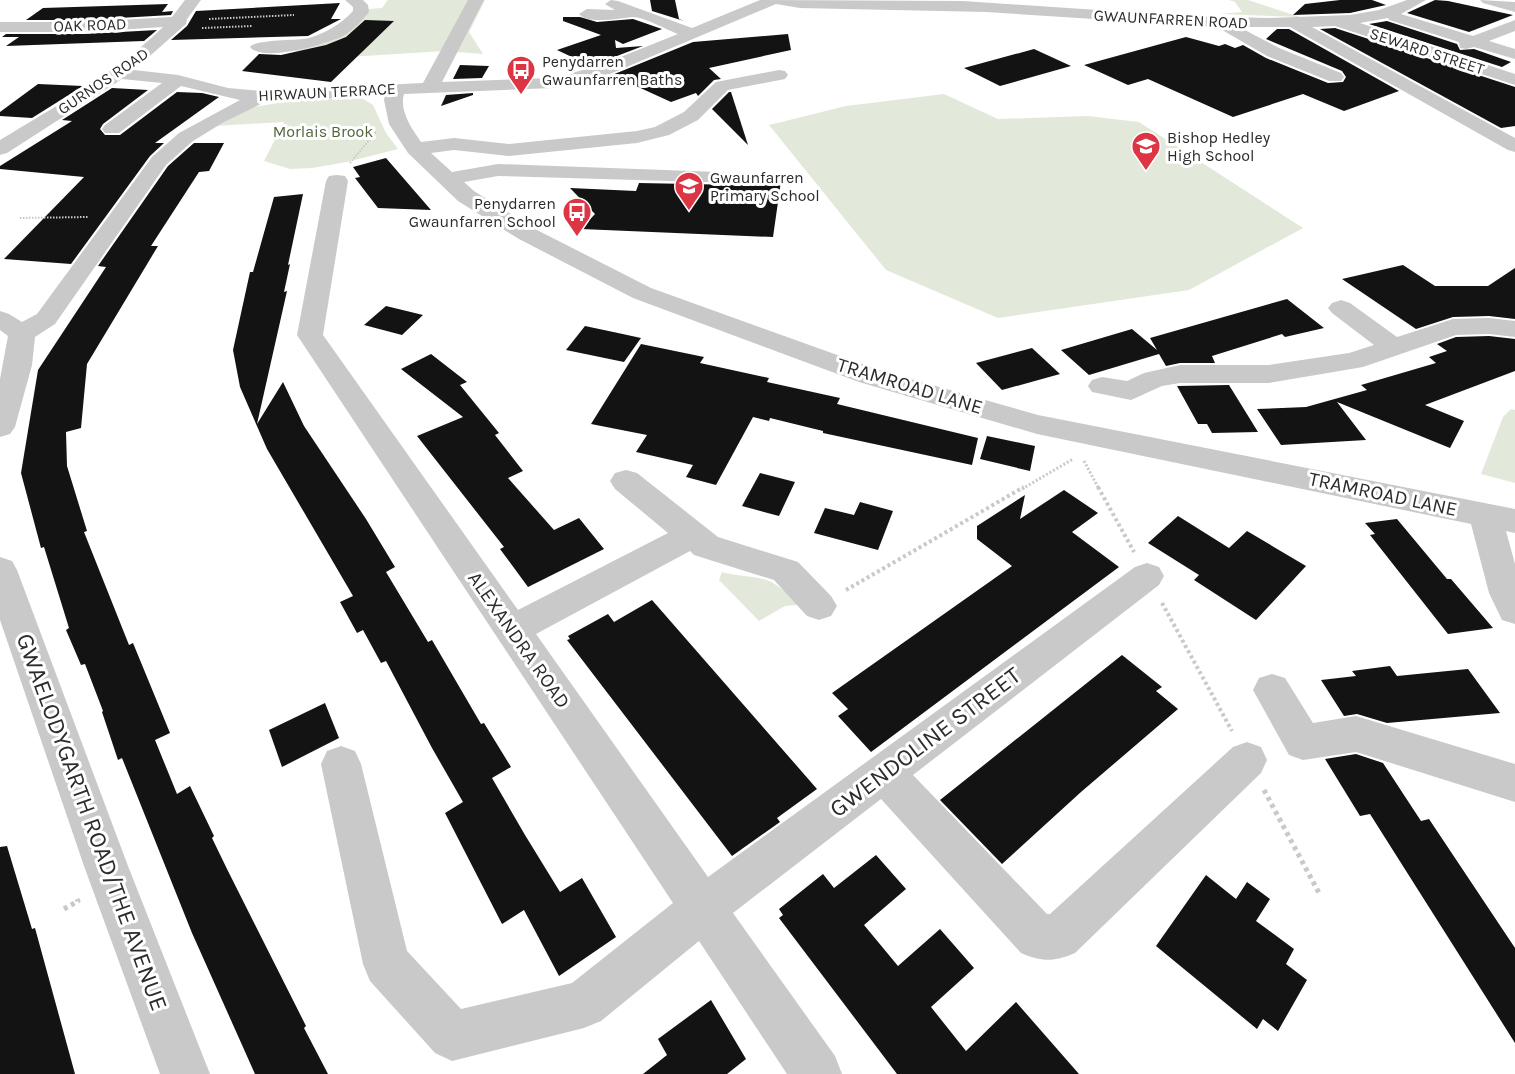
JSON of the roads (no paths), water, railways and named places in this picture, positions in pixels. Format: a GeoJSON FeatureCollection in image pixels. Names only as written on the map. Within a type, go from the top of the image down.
{"type":"FeatureCollection","features":[{"type":"Feature","properties":{"kind":"street","name":"GURNOS ROAD"},"geometry":{"type":"LineString","coordinates":[[0,149],[118,73],[178,23],[193,0]]}},
{"type":"Feature","properties":{"kind":"street"},"geometry":{"type":"LineString","coordinates":[[258,47],[291,48],[312,44],[355,20],[361,12],[360,5],[353,0]]}},
{"type":"Feature","properties":{"kind":"street"},"geometry":{"type":"LineString","coordinates":[[430,87],[476,0]]}},
{"type":"Feature","properties":{"kind":"street","name":"GWAUNFARREN ROAD"},"geometry":{"type":"LineString","coordinates":[[430,87],[528,85],[579,78],[776,0],[800,3],[980,7],[1224,22],[1339,21],[1400,9],[1418,0]]}},
{"type":"Feature","properties":{"kind":"street"},"geometry":{"type":"LineString","coordinates":[[1488,0],[1515,8]]}},
{"type":"Feature","properties":{"kind":"street"},"geometry":{"type":"LineString","coordinates":[[576,2],[592,6],[616,2],[635,12],[691,33]]}},
{"type":"Feature","properties":{"kind":"street"},"geometry":{"type":"LineString","coordinates":[[587,14],[625,15],[635,12]]}},
{"type":"Feature","properties":{"kind":"street"},"geometry":{"type":"LineString","coordinates":[[1382,13],[1515,54]]}},
{"type":"Feature","properties":{"kind":"street","name":"SEWARD STREET"},"geometry":{"type":"LineString","coordinates":[[1339,21],[1515,80]]}},
{"type":"Feature","properties":{"kind":"street"},"geometry":{"type":"LineString","coordinates":[[1224,22],[1225,26],[1238,34],[1281,49],[1307,66],[1335,77]]}},
{"type":"Feature","properties":{"kind":"street"},"geometry":{"type":"LineString","coordinates":[[1292,22],[1403,71],[1510,140]]}},
{"type":"Feature","properties":{"kind":"street","name":"OAK ROAD"},"geometry":{"type":"LineString","coordinates":[[0,27],[84,27],[178,23]]}},
{"type":"Feature","properties":{"kind":"street"},"geometry":{"type":"LineString","coordinates":[[1388,96],[1403,71],[1513,27]]}},
{"type":"Feature","properties":{"kind":"street"},"geometry":{"type":"LineString","coordinates":[[1307,66],[1327,59]]}},
{"type":"Feature","properties":{"kind":"street","name":"HIRWAUN TERRACE"},"geometry":{"type":"LineString","coordinates":[[118,73],[178,80],[227,93],[261,98],[430,87]]}},
{"type":"Feature","properties":{"kind":"street"},"geometry":{"type":"LineString","coordinates":[[415,149],[454,144],[509,150],[637,137],[662,131],[691,116],[722,86],[779,75]]}},
{"type":"Feature","properties":{"kind":"street"},"geometry":{"type":"LineString","coordinates":[[112,129],[178,80]]}},
{"type":"Feature","properties":{"kind":"street","name":"TRAMROAD LANE"},"geometry":{"type":"LineString","coordinates":[[396,89],[393,100],[399,124],[415,149],[466,196],[527,234],[642,293],[869,376],[1037,424],[1500,518]]}},
{"type":"Feature","properties":{"kind":"street"},"geometry":{"type":"LineString","coordinates":[[0,427],[18,365],[11,326],[46,319],[159,161],[186,137],[217,118],[261,98]]}},
{"type":"Feature","properties":{"kind":"street"},"geometry":{"type":"LineString","coordinates":[[447,179],[498,170],[739,177]]}},
{"type":"Feature","properties":{"kind":"street","name":"ALEXANDRA ROAD"},"geometry":{"type":"LineString","coordinates":[[336,181],[310,335],[817,1074]]}},
{"type":"Feature","properties":{"kind":"street"},"geometry":{"type":"LineString","coordinates":[[1341,308],[1394,347]]}},
{"type":"Feature","properties":{"kind":"street"},"geometry":{"type":"LineString","coordinates":[[1102,386],[1131,391],[1154,379],[1180,374],[1269,374],[1353,360],[1453,327],[1515,328]]}},
{"type":"Feature","properties":{"kind":"street"},"geometry":{"type":"LineString","coordinates":[[626,481],[706,546],[786,571],[819,606]]}},
{"type":"Feature","properties":{"kind":"street"},"geometry":{"type":"LineString","coordinates":[[1500,518],[1506,593],[1515,609]]}},
{"type":"Feature","properties":{"kind":"street"},"geometry":{"type":"LineString","coordinates":[[512,630],[692,535]]}},
{"type":"Feature","properties":{"kind":"street","name":"GWAELODYGARTH ROAD/THE AVENUE"},"geometry":{"type":"LineString","coordinates":[[0,570],[106,866],[185,1074]]}},
{"type":"Feature","properties":{"kind":"street","name":"GWENDOLINE STREET"},"geometry":{"type":"LineString","coordinates":[[341,764],[387,964],[452,1036],[584,1004],[704,907],[1147,576]]}},
{"type":"Feature","properties":{"kind":"street"},"geometry":{"type":"LineString","coordinates":[[1272,690],[1303,742],[1356,734],[1515,783]]}},
{"type":"Feature","properties":{"kind":"street"},"geometry":{"type":"LineString","coordinates":[[884,773],[1037,937],[1059,936],[1247,760]]}},
{"type":"Feature","properties":{"kind":"place","name":"Penydarren Gwaunfarren Baths"},"geometry":{"type":"Point","coordinates":[521,96]}},
{"type":"Feature","properties":{"kind":"place","name":"Bishop Hedley High School"},"geometry":{"type":"Point","coordinates":[1146,172]}},
{"type":"Feature","properties":{"kind":"place","name":"Gwaunfarren Primary School"},"geometry":{"type":"Point","coordinates":[689,212]}},
{"type":"Feature","properties":{"kind":"place","name":"Penydarren Gwaunfarren School"},"geometry":{"type":"Point","coordinates":[577,238]}},
{"type":"Feature","properties":{"kind":"park label","name":"Morlais Brook"},"geometry":{"type":"Point","coordinates":[323,131]}}]}
